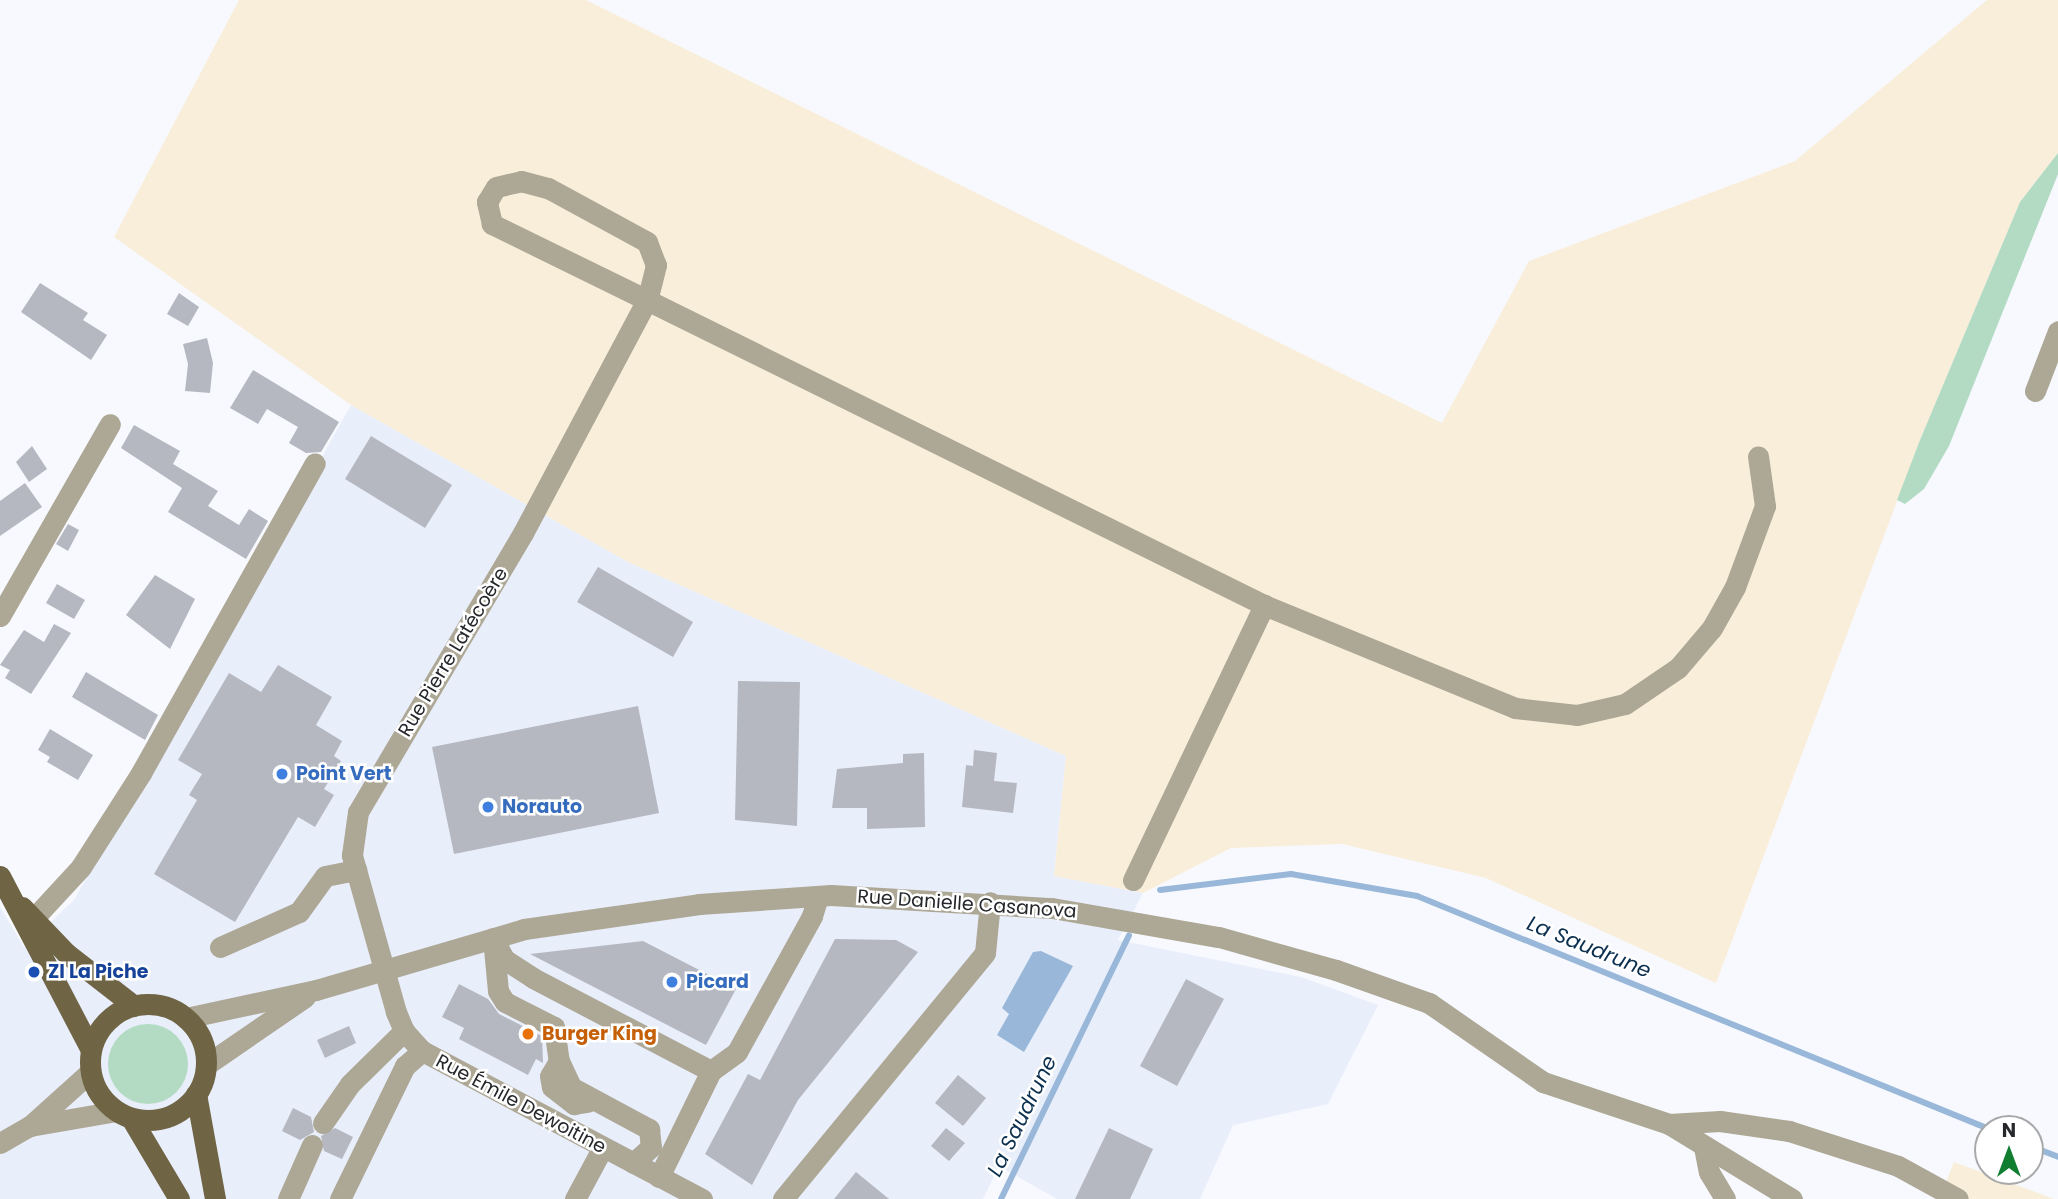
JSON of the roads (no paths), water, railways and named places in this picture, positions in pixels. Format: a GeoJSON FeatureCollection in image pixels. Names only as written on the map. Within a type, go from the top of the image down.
{"type":"FeatureCollection","features":[{"type":"Feature","properties":{"kind":"main road"},"geometry":{"type":"LineString","coordinates":[[0,876],[91,1050]]}},
{"type":"Feature","properties":{"kind":"main road"},"geometry":{"type":"LineString","coordinates":[[15,901],[66,953],[134,1006],[170,1009],[186,1018],[201,1040],[206,1065],[196,1094],[215,1199]]}},
{"type":"Feature","properties":{"kind":"main road"},"geometry":{"type":"LineString","coordinates":[[134,1006],[102,1027],[91,1050],[90,1072],[104,1101],[124,1115],[179,1199]]}},
{"type":"Feature","properties":{"kind":"main road"},"geometry":{"type":"LineString","coordinates":[[124,1115],[167,1117],[196,1094]]}},
{"type":"Feature","properties":{"kind":"street","name":"Rue Pierre Latécoère"},"geometry":{"type":"LineString","coordinates":[[384,970],[352,855],[358,812],[523,533],[647,300],[656,265],[647,242],[548,188],[520,181],[496,187],[487,202],[492,224],[647,300]]}},
{"type":"Feature","properties":{"kind":"street"},"geometry":{"type":"LineString","coordinates":[[647,300],[1264,605],[1515,708],[1577,715],[1625,704],[1678,668],[1712,628],[1735,587],[1765,506],[1758,456]]}},
{"type":"Feature","properties":{"kind":"street"},"geometry":{"type":"LineString","coordinates":[[2035,391],[2058,331]]}},
{"type":"Feature","properties":{"kind":"street"},"geometry":{"type":"LineString","coordinates":[[0,617],[110,425]]}},
{"type":"Feature","properties":{"kind":"street"},"geometry":{"type":"LineString","coordinates":[[34,918],[80,867],[141,773],[315,463]]}},
{"type":"Feature","properties":{"kind":"street"},"geometry":{"type":"LineString","coordinates":[[1133,880],[1147,841],[1264,605]]}},
{"type":"Feature","properties":{"kind":"street"},"geometry":{"type":"LineString","coordinates":[[220,947],[299,912],[325,876],[356,870]]}},
{"type":"Feature","properties":{"kind":"street"},"geometry":{"type":"LineString","coordinates":[[659,1177],[711,1071],[737,1052],[812,916],[818,896]]}},
{"type":"Feature","properties":{"kind":"street","name":"Rue Danielle Casanova"},"geometry":{"type":"LineString","coordinates":[[186,1018],[316,990],[524,929],[699,904],[818,896],[990,902],[1125,918],[1219,937],[1336,970],[1429,1003],[1543,1082],[1669,1124],[1791,1199]]}},
{"type":"Feature","properties":{"kind":"street"},"geometry":{"type":"LineString","coordinates":[[783,1199],[985,953],[990,902]]}},
{"type":"Feature","properties":{"kind":"street"},"geometry":{"type":"LineString","coordinates":[[493,938],[504,959],[533,978],[711,1071]]}},
{"type":"Feature","properties":{"kind":"street"},"geometry":{"type":"LineString","coordinates":[[493,938],[498,991],[505,1002],[554,1027],[559,1061],[571,1087],[649,1129],[651,1146],[633,1163]]}},
{"type":"Feature","properties":{"kind":"street","name":"Rue Émile Dewoitine"},"geometry":{"type":"LineString","coordinates":[[384,970],[404,1031],[422,1051],[702,1199]]}},
{"type":"Feature","properties":{"kind":"street","name":"Rue Danielle Casanova"},"geometry":{"type":"LineString","coordinates":[[206,1065],[316,990]]}},
{"type":"Feature","properties":{"kind":"street"},"geometry":{"type":"LineString","coordinates":[[323,1123],[350,1084],[404,1031]]}},
{"type":"Feature","properties":{"kind":"street"},"geometry":{"type":"LineString","coordinates":[[340,1199],[405,1066],[422,1051]]}},
{"type":"Feature","properties":{"kind":"street"},"geometry":{"type":"LineString","coordinates":[[0,1143],[30,1126],[90,1072]]}},
{"type":"Feature","properties":{"kind":"street"},"geometry":{"type":"LineString","coordinates":[[30,1126],[124,1115]]}},
{"type":"Feature","properties":{"kind":"street","name":"Rue Danielle Casanova"},"geometry":{"type":"LineString","coordinates":[[1669,1124],[1720,1121],[1789,1131],[1898,1166],[1958,1199]]}},
{"type":"Feature","properties":{"kind":"street"},"geometry":{"type":"LineString","coordinates":[[288,1199],[312,1145]]}},
{"type":"Feature","properties":{"kind":"street"},"geometry":{"type":"LineString","coordinates":[[575,1199],[603,1146]]}},
{"type":"Feature","properties":{"kind":"street"},"geometry":{"type":"LineString","coordinates":[[1704,1147],[1709,1172],[1725,1199]]}},
{"type":"Feature","properties":{"kind":"water"},"geometry":{"type":"Polygon","coordinates":[[[1041,951],[1073,966],[1024,1052],[997,1035],[1009,1014],[1002,1008],[1033,952],[1041,951]]]}},
{"type":"Feature","properties":{"kind":"waterway","name":"La Saudrune"},"geometry":{"type":"LineString","coordinates":[[1160,890],[1291,874],[1417,896],[1974,1123]]}},
{"type":"Feature","properties":{"kind":"waterway","name":"La Saudrune"},"geometry":{"type":"LineString","coordinates":[[1001,1199],[1129,935]]}},
{"type":"Feature","properties":{"kind":"waterway","name":"La Saudrune"},"geometry":{"type":"LineString","coordinates":[[2044,1152],[2058,1157]]}},
{"type":"Feature","properties":{"kind":"place","name":"Point Vert"},"geometry":{"type":"Point","coordinates":[282,774]}},
{"type":"Feature","properties":{"kind":"place","name":"Norauto"},"geometry":{"type":"Point","coordinates":[488,807]}},
{"type":"Feature","properties":{"kind":"place","name":"ZI La Piche"},"geometry":{"type":"Point","coordinates":[34,972]}},
{"type":"Feature","properties":{"kind":"place","name":"Picard"},"geometry":{"type":"Point","coordinates":[672,982]}},
{"type":"Feature","properties":{"kind":"place","name":"Burger King"},"geometry":{"type":"Point","coordinates":[528,1034]}}]}
